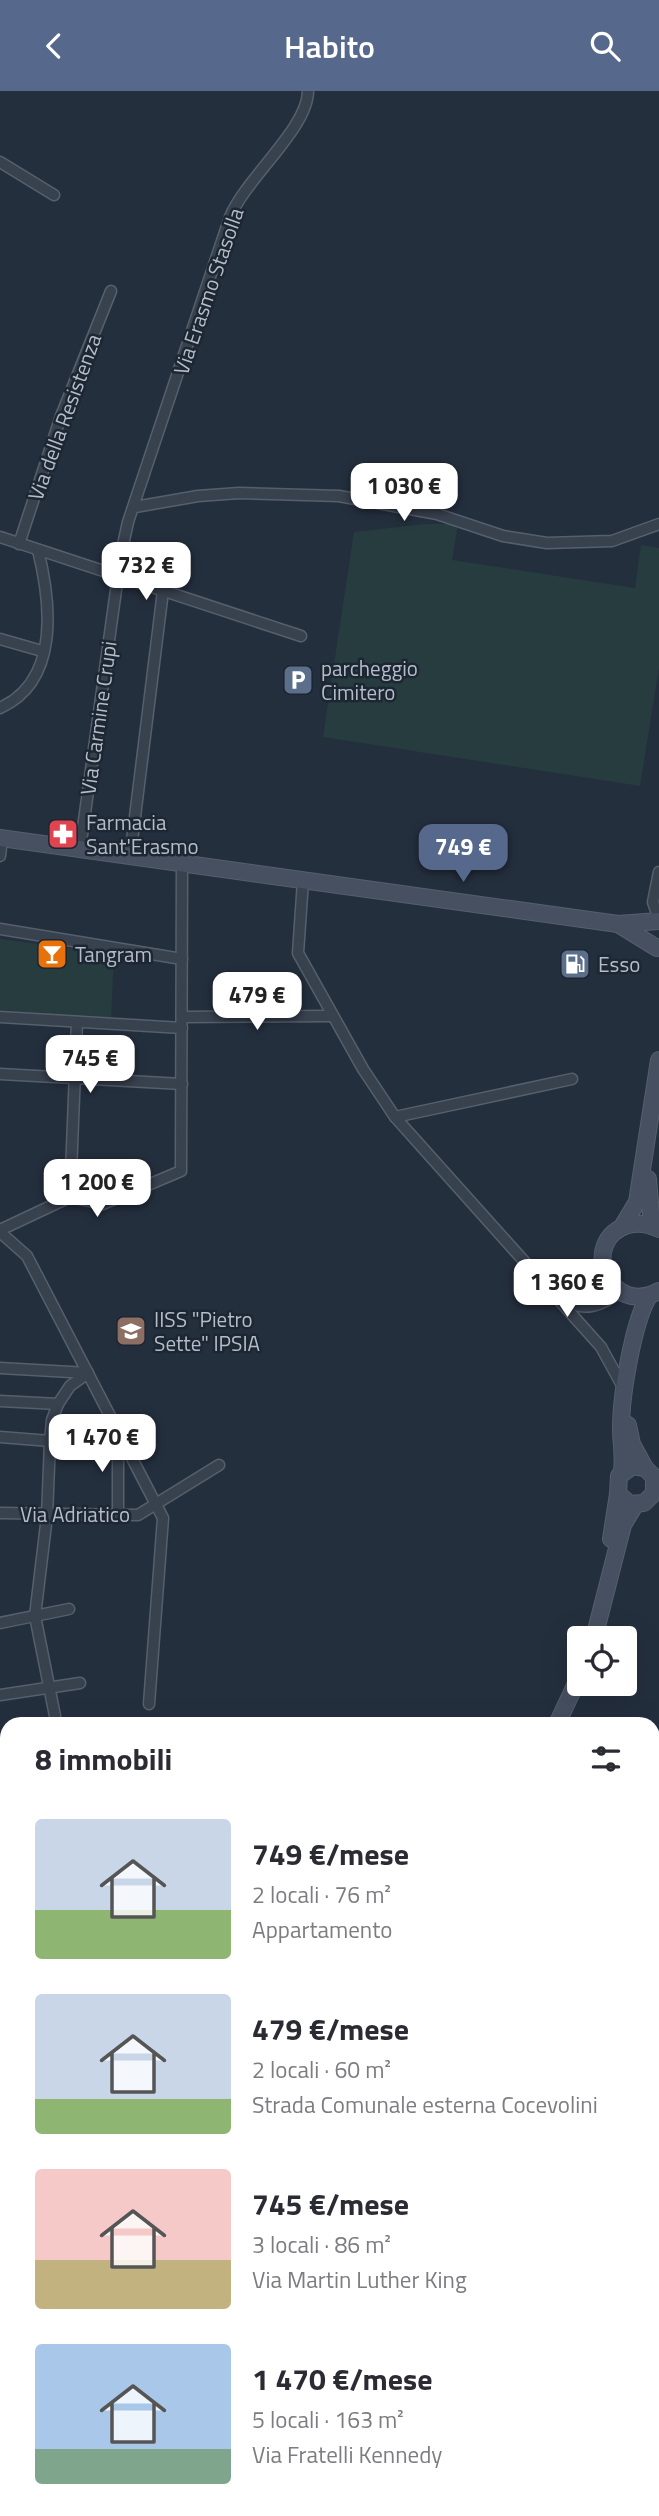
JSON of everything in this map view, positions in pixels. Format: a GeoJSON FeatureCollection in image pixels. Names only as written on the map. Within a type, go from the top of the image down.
{"type":"FeatureCollection","features":[{"type":"Feature","properties":{"kind":"main road"},"geometry":{"type":"LineString","coordinates":[[1,838],[618,924],[659,920],[654,936],[658,949]]}},
{"type":"Feature","properties":{"kind":"main road"},"geometry":{"type":"LineString","coordinates":[[618,924],[658,949]]}},
{"type":"Feature","properties":{"kind":"main road"},"geometry":{"type":"LineString","coordinates":[[654,1293],[623,1293],[609,1281],[603,1268],[605,1246],[622,1227],[637,1202],[659,1061]]}},
{"type":"Feature","properties":{"kind":"main road"},"geometry":{"type":"LineString","coordinates":[[622,1227],[642,1223],[657,1227],[648,1187],[649,1138]]}},
{"type":"Feature","properties":{"kind":"main road"},"geometry":{"type":"LineString","coordinates":[[623,1293],[631,1353]]}},
{"type":"Feature","properties":{"kind":"main road"},"geometry":{"type":"LineString","coordinates":[[609,1576],[609,1553],[618,1493],[616,1481],[622,1471],[621,1430],[631,1353],[641,1308],[654,1293]]}},
{"type":"Feature","properties":{"kind":"main road"},"geometry":{"type":"LineString","coordinates":[[597,1626],[623,1525],[647,1502],[655,1488],[653,1476],[628,1433],[626,1395]]}},
{"type":"Feature","properties":{"kind":"main road"},"geometry":{"type":"LineString","coordinates":[[622,1471],[633,1466],[653,1476]]}},
{"type":"Feature","properties":{"kind":"main road"},"geometry":{"type":"LineString","coordinates":[[618,1493],[625,1501],[647,1502]]}},
{"type":"Feature","properties":{"kind":"main road"},"geometry":{"type":"LineString","coordinates":[[560,1717],[570,1696]]}},
{"type":"Feature","properties":{"kind":"street","name":"Via Erasmo Stasolla"},"geometry":{"type":"LineString","coordinates":[[135,507],[234,206],[303,117],[308,91]]}},
{"type":"Feature","properties":{"kind":"street"},"geometry":{"type":"LineString","coordinates":[[0,162],[54,195]]}},
{"type":"Feature","properties":{"kind":"street","name":"Via della Resistenza"},"geometry":{"type":"LineString","coordinates":[[19,544],[61,416],[111,291]]}},
{"type":"Feature","properties":{"kind":"street"},"geometry":{"type":"LineString","coordinates":[[135,507],[198,496],[239,493],[339,496],[438,514],[503,536],[547,543],[612,541],[659,524]]}},
{"type":"Feature","properties":{"kind":"street","name":"Via Carmine Crupi"},"geometry":{"type":"LineString","coordinates":[[79,849],[123,543],[135,507]]}},
{"type":"Feature","properties":{"kind":"street"},"geometry":{"type":"LineString","coordinates":[[0,537],[301,636]]}},
{"type":"Feature","properties":{"kind":"street"},"geometry":{"type":"LineString","coordinates":[[0,708],[33,684],[42,651],[49,605],[38,550]]}},
{"type":"Feature","properties":{"kind":"street"},"geometry":{"type":"LineString","coordinates":[[131,857],[163,591]]}},
{"type":"Feature","properties":{"kind":"street"},"geometry":{"type":"LineString","coordinates":[[0,639],[42,651]]}},
{"type":"Feature","properties":{"kind":"street"},"geometry":{"type":"LineString","coordinates":[[0,856],[1,838]]}},
{"type":"Feature","properties":{"kind":"street"},"geometry":{"type":"LineString","coordinates":[[149,1704],[163,1518],[27,1256],[0,1231],[70,1197],[103,1204],[181,1171],[182,864]]}},
{"type":"Feature","properties":{"kind":"street"},"geometry":{"type":"LineString","coordinates":[[659,872],[655,896],[659,920]]}},
{"type":"Feature","properties":{"kind":"street"},"geometry":{"type":"LineString","coordinates":[[303,881],[298,953],[331,1016],[395,1117],[601,1347],[626,1395]]}},
{"type":"Feature","properties":{"kind":"street"},"geometry":{"type":"LineString","coordinates":[[639,923],[655,896]]}},
{"type":"Feature","properties":{"kind":"street"},"geometry":{"type":"LineString","coordinates":[[0,929],[182,959]]}},
{"type":"Feature","properties":{"kind":"street"},"geometry":{"type":"LineString","coordinates":[[0,1017],[77,1022],[182,1022],[331,1016]]}},
{"type":"Feature","properties":{"kind":"street"},"geometry":{"type":"LineString","coordinates":[[70,1197],[77,1022]]}},
{"type":"Feature","properties":{"kind":"street"},"geometry":{"type":"LineString","coordinates":[[0,1074],[181,1084]]}},
{"type":"Feature","properties":{"kind":"street"},"geometry":{"type":"LineString","coordinates":[[395,1117],[572,1079]]}},
{"type":"Feature","properties":{"kind":"street"},"geometry":{"type":"LineString","coordinates":[[648,1187],[659,1203]]}},
{"type":"Feature","properties":{"kind":"street"},"geometry":{"type":"LineString","coordinates":[[586,1306],[596,1299],[603,1268]]}},
{"type":"Feature","properties":{"kind":"street"},"geometry":{"type":"LineString","coordinates":[[557,1296],[569,1304],[586,1306],[605,1304],[623,1293]]}},
{"type":"Feature","properties":{"kind":"street"},"geometry":{"type":"LineString","coordinates":[[0,1368],[88,1373]]}},
{"type":"Feature","properties":{"kind":"street"},"geometry":{"type":"LineString","coordinates":[[55,1716],[36,1616],[47,1516],[52,1420],[58,1404],[70,1386],[88,1373]]}},
{"type":"Feature","properties":{"kind":"street"},"geometry":{"type":"LineString","coordinates":[[0,1401],[58,1404]]}},
{"type":"Feature","properties":{"kind":"street"},"geometry":{"type":"LineString","coordinates":[[118,1431],[118,1516]]}},
{"type":"Feature","properties":{"kind":"street"},"geometry":{"type":"LineString","coordinates":[[0,1437],[50,1441]]}},
{"type":"Feature","properties":{"kind":"street","name":"Via Adriatico"},"geometry":{"type":"LineString","coordinates":[[0,1513],[47,1516],[138,1515],[219,1465]]}},
{"type":"Feature","properties":{"kind":"street"},"geometry":{"type":"LineString","coordinates":[[0,1623],[69,1609]]}},
{"type":"Feature","properties":{"kind":"street"},"geometry":{"type":"LineString","coordinates":[[0,1695],[80,1683]]}},
{"type":"Feature","properties":{"kind":"green space"},"geometry":{"type":"Polygon","coordinates":[[[425,524],[458,524],[452,560],[635,588],[641,545],[659,548],[659,668],[640,786],[323,737],[354,532],[425,524]]]}},
{"type":"Feature","properties":{"kind":"green space"},"geometry":{"type":"Polygon","coordinates":[[[0,939],[114,954],[111,1019],[0,1010],[0,939]]]}},
{"type":"Feature","properties":{"kind":"place","name":"parcheggio Cimitero"},"geometry":{"type":"Point","coordinates":[298,680]}},
{"type":"Feature","properties":{"kind":"place","name":"Farmacia Sant'Erasmo"},"geometry":{"type":"Point","coordinates":[63,834]}},
{"type":"Feature","properties":{"kind":"place","name":"Tangram"},"geometry":{"type":"Point","coordinates":[52,954]}},
{"type":"Feature","properties":{"kind":"place","name":"Esso"},"geometry":{"type":"Point","coordinates":[575,964]}},
{"type":"Feature","properties":{"kind":"place","name":"IISS \"Pietro Sette\" IPSIA"},"geometry":{"type":"Point","coordinates":[131,1331]}}]}
